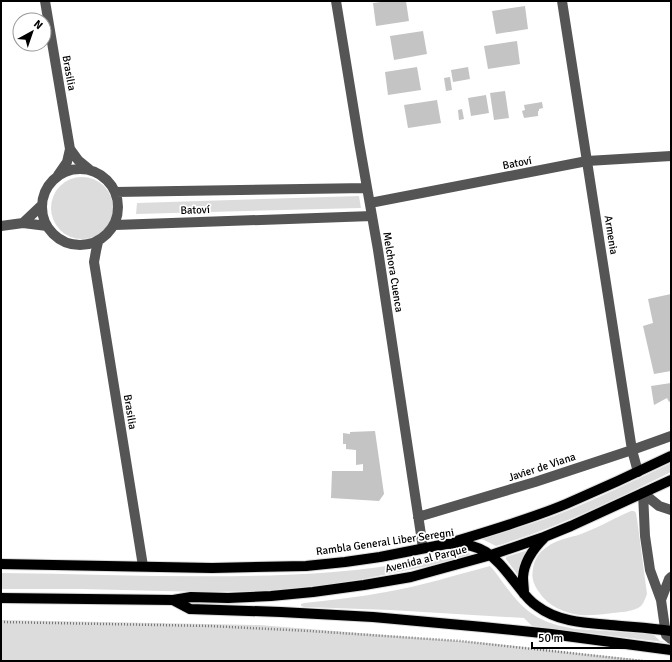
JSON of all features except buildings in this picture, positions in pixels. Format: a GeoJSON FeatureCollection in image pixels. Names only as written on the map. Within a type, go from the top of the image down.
{"type":"FeatureCollection","features":[{"type":"Feature","properties":{"kind":"main road","name":"Avenida al Parque"},"geometry":{"type":"LineString","coordinates":[[446,544],[499,528],[565,504],[671,456]]}},
{"type":"Feature","properties":{"kind":"main road","name":"Avenida al Parque"},"geometry":{"type":"LineString","coordinates":[[173,600],[191,597],[228,598],[313,592],[411,577],[491,555],[544,537],[671,480]]}},
{"type":"Feature","properties":{"kind":"main road"},"geometry":{"type":"LineString","coordinates":[[524,594],[523,578],[527,562],[544,537]]}},
{"type":"Feature","properties":{"kind":"main road","name":"Rambla General Liber Seregni"},"geometry":{"type":"LineString","coordinates":[[1,564],[212,568],[306,566],[380,557],[423,548],[458,543],[477,547],[491,555],[499,562],[529,600],[537,607],[554,616],[563,619],[592,623],[668,630]]}},
{"type":"Feature","properties":{"kind":"main road"},"geometry":{"type":"LineString","coordinates":[[1,598],[173,600],[190,608],[373,617],[420,621],[521,631],[671,650]]}},
{"type":"Feature","properties":{"kind":"street","name":"Brasilia"},"geometry":{"type":"LineString","coordinates":[[45,1],[70,149],[67,162],[58,175]]}},
{"type":"Feature","properties":{"kind":"street","name":"Melchora Cuenca"},"geometry":{"type":"LineString","coordinates":[[336,1],[379,258],[423,548]]}},
{"type":"Feature","properties":{"kind":"street","name":"Armenia"},"geometry":{"type":"LineString","coordinates":[[562,1],[632,450],[638,472]]}},
{"type":"Feature","properties":{"kind":"street"},"geometry":{"type":"LineString","coordinates":[[70,149],[78,160],[89,169],[100,174],[109,182],[116,192],[118,214],[115,225],[110,232],[98,242],[81,246],[62,242],[52,234],[47,226],[42,205],[44,192],[52,180],[58,175],[78,168],[89,169]]}},
{"type":"Feature","properties":{"kind":"street","name":"Batoví"},"geometry":{"type":"LineString","coordinates":[[370,203],[587,161],[671,156]]}},
{"type":"Feature","properties":{"kind":"street","name":"Batoví"},"geometry":{"type":"LineString","coordinates":[[116,192],[367,188]]}},
{"type":"Feature","properties":{"kind":"street"},"geometry":{"type":"LineString","coordinates":[[23,223],[42,205]]}},
{"type":"Feature","properties":{"kind":"street","name":"Batoví"},"geometry":{"type":"LineString","coordinates":[[115,225],[372,216]]}},
{"type":"Feature","properties":{"kind":"street"},"geometry":{"type":"LineString","coordinates":[[1,226],[23,223],[47,226]]}},
{"type":"Feature","properties":{"kind":"street","name":"Brasilia"},"geometry":{"type":"LineString","coordinates":[[98,242],[94,262],[143,566]]}},
{"type":"Feature","properties":{"kind":"street","name":"Brasilia"},"geometry":{"type":"LineString","coordinates":[[81,246],[89,253],[94,262]]}},
{"type":"Feature","properties":{"kind":"street","name":"Javier de Viana"},"geometry":{"type":"LineString","coordinates":[[418,516],[535,482],[671,436]]}},
{"type":"Feature","properties":{"kind":"street"},"geometry":{"type":"LineString","coordinates":[[643,493],[659,506],[671,510]]}},
{"type":"Feature","properties":{"kind":"street"},"geometry":{"type":"LineString","coordinates":[[643,493],[645,536],[650,570],[661,600],[668,630],[666,635],[671,639]]}},
{"type":"Feature","properties":{"kind":"street"},"geometry":{"type":"LineString","coordinates":[[661,600],[671,577]]}},
{"type":"Feature","properties":{"kind":"path"},"geometry":{"type":"LineString","coordinates":[[1,622],[210,626],[310,631],[460,641],[643,661]]}},
{"type":"Feature","properties":{"kind":"shaded area"},"geometry":{"type":"Polygon","coordinates":[[[82,177],[94,179],[104,186],[111,196],[113,208],[111,220],[104,230],[94,237],[82,239],[70,237],[60,230],[53,220],[51,208],[53,196],[60,186],[70,179],[82,177]]]}},
{"type":"Feature","properties":{"kind":"shaded area"},"geometry":{"type":"Polygon","coordinates":[[[359,196],[361,208],[136,214],[137,203],[359,196]]]}},
{"type":"Feature","properties":{"kind":"shaded area"},"geometry":{"type":"Polygon","coordinates":[[[671,463],[671,472],[607,503],[541,531],[496,546],[482,539],[569,510],[671,463]]]}},
{"type":"Feature","properties":{"kind":"shaded area"},"geometry":{"type":"Polygon","coordinates":[[[631,511],[636,513],[647,594],[641,606],[626,612],[584,615],[562,611],[547,601],[534,584],[532,572],[537,556],[555,542],[587,532],[631,511]]]}},
{"type":"Feature","properties":{"kind":"shaded area"},"geometry":{"type":"Polygon","coordinates":[[[525,551],[526,552],[517,574],[506,557],[525,551]]]}},
{"type":"Feature","properties":{"kind":"shaded area"},"geometry":{"type":"Polygon","coordinates":[[[468,552],[470,554],[469,555],[428,566],[363,579],[324,585],[265,591],[203,592],[1,589],[1,573],[161,576],[281,575],[358,570],[468,552]]]}},
{"type":"Feature","properties":{"kind":"shaded area"},"geometry":{"type":"Polygon","coordinates":[[[490,566],[514,597],[529,612],[545,621],[576,629],[650,634],[654,635],[660,641],[671,643],[532,626],[524,618],[301,606],[301,604],[304,603],[399,590],[490,566]]]}},
{"type":"Feature","properties":{"kind":"shaded area"},"geometry":{"type":"Polygon","coordinates":[[[1,620],[259,625],[486,643],[653,661],[1,661],[1,620]]]}}]}
